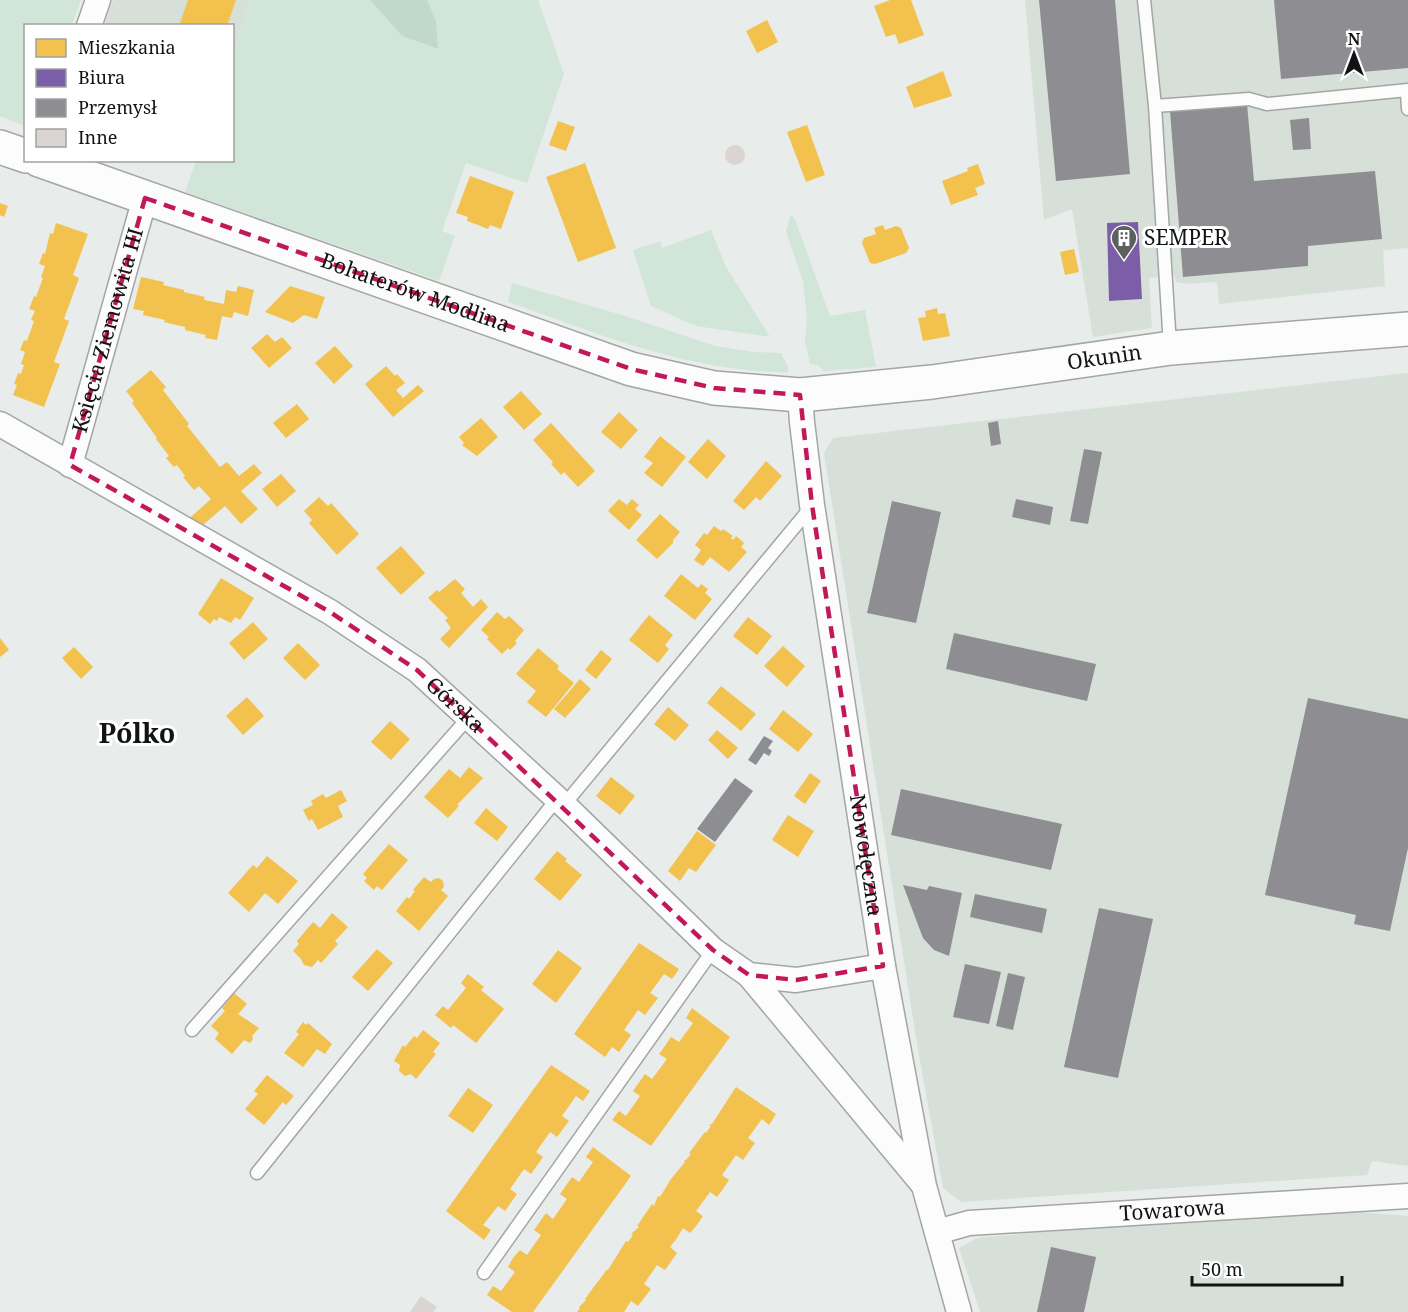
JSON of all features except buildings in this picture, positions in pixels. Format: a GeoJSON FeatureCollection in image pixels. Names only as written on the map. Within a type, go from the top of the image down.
{"type":"FeatureCollection","features":[{"type":"Feature","properties":{"kind":"main road","name":"Bohaterów Modlina"},"geometry":{"type":"LineString","coordinates":[[0,147],[24,155]]}},
{"type":"Feature","properties":{"kind":"main road","name":"Bohaterów Modlina"},"geometry":{"type":"LineString","coordinates":[[43,162],[631,369],[714,388],[800,395]]}},
{"type":"Feature","properties":{"kind":"main road","name":"Okunin"},"geometry":{"type":"LineString","coordinates":[[800,395],[932,382],[1171,348],[1408,329]]}},
{"type":"Feature","properties":{"kind":"street"},"geometry":{"type":"LineString","coordinates":[[90,24],[98,0]]}},
{"type":"Feature","properties":{"kind":"street","name":"Księcia Ziemowita III"},"geometry":{"type":"LineString","coordinates":[[70,465],[145,198]]}},
{"type":"Feature","properties":{"kind":"street","name":"Nowołęczna"},"geometry":{"type":"LineString","coordinates":[[800,395],[812,505],[883,966],[924,1186],[930,1200],[959,1312]]}},
{"type":"Feature","properties":{"kind":"street","name":"Górska"},"geometry":{"type":"LineString","coordinates":[[0,424],[330,612],[417,670],[560,802],[713,950],[749,975],[796,980],[883,966]]}},
{"type":"Feature","properties":{"kind":"street"},"geometry":{"type":"LineString","coordinates":[[749,975],[924,1186]]}},
{"type":"Feature","properties":{"kind":"street","name":"Towarowa"},"geometry":{"type":"LineString","coordinates":[[937,1232],[969,1223],[1408,1196]]}},
{"type":"Feature","properties":{"kind":"lane"},"geometry":{"type":"LineString","coordinates":[[1144,0],[1155,106],[1171,348]]}},
{"type":"Feature","properties":{"kind":"lane"},"geometry":{"type":"LineString","coordinates":[[1155,106],[1249,99],[1267,104],[1407,91],[1408,108]]}},
{"type":"Feature","properties":{"kind":"lane"},"geometry":{"type":"LineString","coordinates":[[257,1173],[560,802],[812,505]]}},
{"type":"Feature","properties":{"kind":"lane"},"geometry":{"type":"LineString","coordinates":[[192,1030],[469,717]]}},
{"type":"Feature","properties":{"kind":"lane"},"geometry":{"type":"LineString","coordinates":[[484,1274],[713,950]]}},
{"type":"Feature","properties":{"kind":"highlighted area"},"geometry":{"type":"Polygon","coordinates":[[[145,198],[631,369],[714,388],[800,395],[812,505],[883,966],[796,980],[749,975],[713,950],[417,670],[330,612],[70,465],[145,198]]]}},
{"type":"Feature","properties":{"kind":"shaded area"},"geometry":{"type":"Polygon","coordinates":[[[113,0],[250,0],[234,50],[234,24],[105,24],[113,0]]]}},
{"type":"Feature","properties":{"kind":"shaded area"},"geometry":{"type":"Polygon","coordinates":[[[1025,0],[1408,0],[1408,248],[1383,250],[1385,286],[1219,304],[1217,282],[1189,284],[1176,282],[1175,276],[1149,278],[1152,328],[1093,337],[1072,209],[1044,220],[1025,0]]]}},
{"type":"Feature","properties":{"kind":"shaded area"},"geometry":{"type":"Polygon","coordinates":[[[1408,373],[1408,1166],[1372,1161],[1367,1175],[961,1202],[943,1188],[917,1044],[824,453],[833,438],[1408,373]]]}},
{"type":"Feature","properties":{"kind":"shaded area"},"geometry":{"type":"Polygon","coordinates":[[[1301,1208],[1408,1216],[1408,1312],[980,1312],[959,1248],[977,1238],[1301,1208]]]}},
{"type":"Feature","properties":{"kind":"green space"},"geometry":{"type":"Polygon","coordinates":[[[0,0],[81,0],[72,24],[24,24],[24,126],[0,116],[0,0]]]}},
{"type":"Feature","properties":{"kind":"green space"},"geometry":{"type":"Polygon","coordinates":[[[250,0],[370,0],[402,36],[437,49],[436,21],[427,0],[538,0],[564,74],[527,183],[466,163],[442,231],[455,236],[439,281],[185,192],[196,162],[234,162],[234,50],[250,0]]]}},
{"type":"Feature","properties":{"kind":"green space"},"geometry":{"type":"Polygon","coordinates":[[[370,0],[427,0],[436,21],[438,49],[402,36],[370,0]]]}},
{"type":"Feature","properties":{"kind":"green space"},"geometry":{"type":"Polygon","coordinates":[[[790,216],[794,217],[830,316],[865,310],[876,367],[824,371],[817,365],[810,364],[805,341],[807,318],[803,281],[786,232],[790,216]]]}},
{"type":"Feature","properties":{"kind":"green space"},"geometry":{"type":"Polygon","coordinates":[[[711,230],[726,267],[770,337],[696,326],[651,306],[633,250],[660,241],[662,248],[711,230]]]}},
{"type":"Feature","properties":{"kind":"green space"},"geometry":{"type":"Polygon","coordinates":[[[512,283],[622,315],[715,346],[753,352],[781,353],[788,372],[715,366],[610,338],[508,302],[512,283]]]}},
{"type":"Feature","properties":{"kind":"place","name":"SEMPER"},"geometry":{"type":"Point","coordinates":[1124,261]}},
{"type":"Feature","properties":{"kind":"district","name":"Pólko"},"geometry":{"type":"Point","coordinates":[137,734]}}]}
